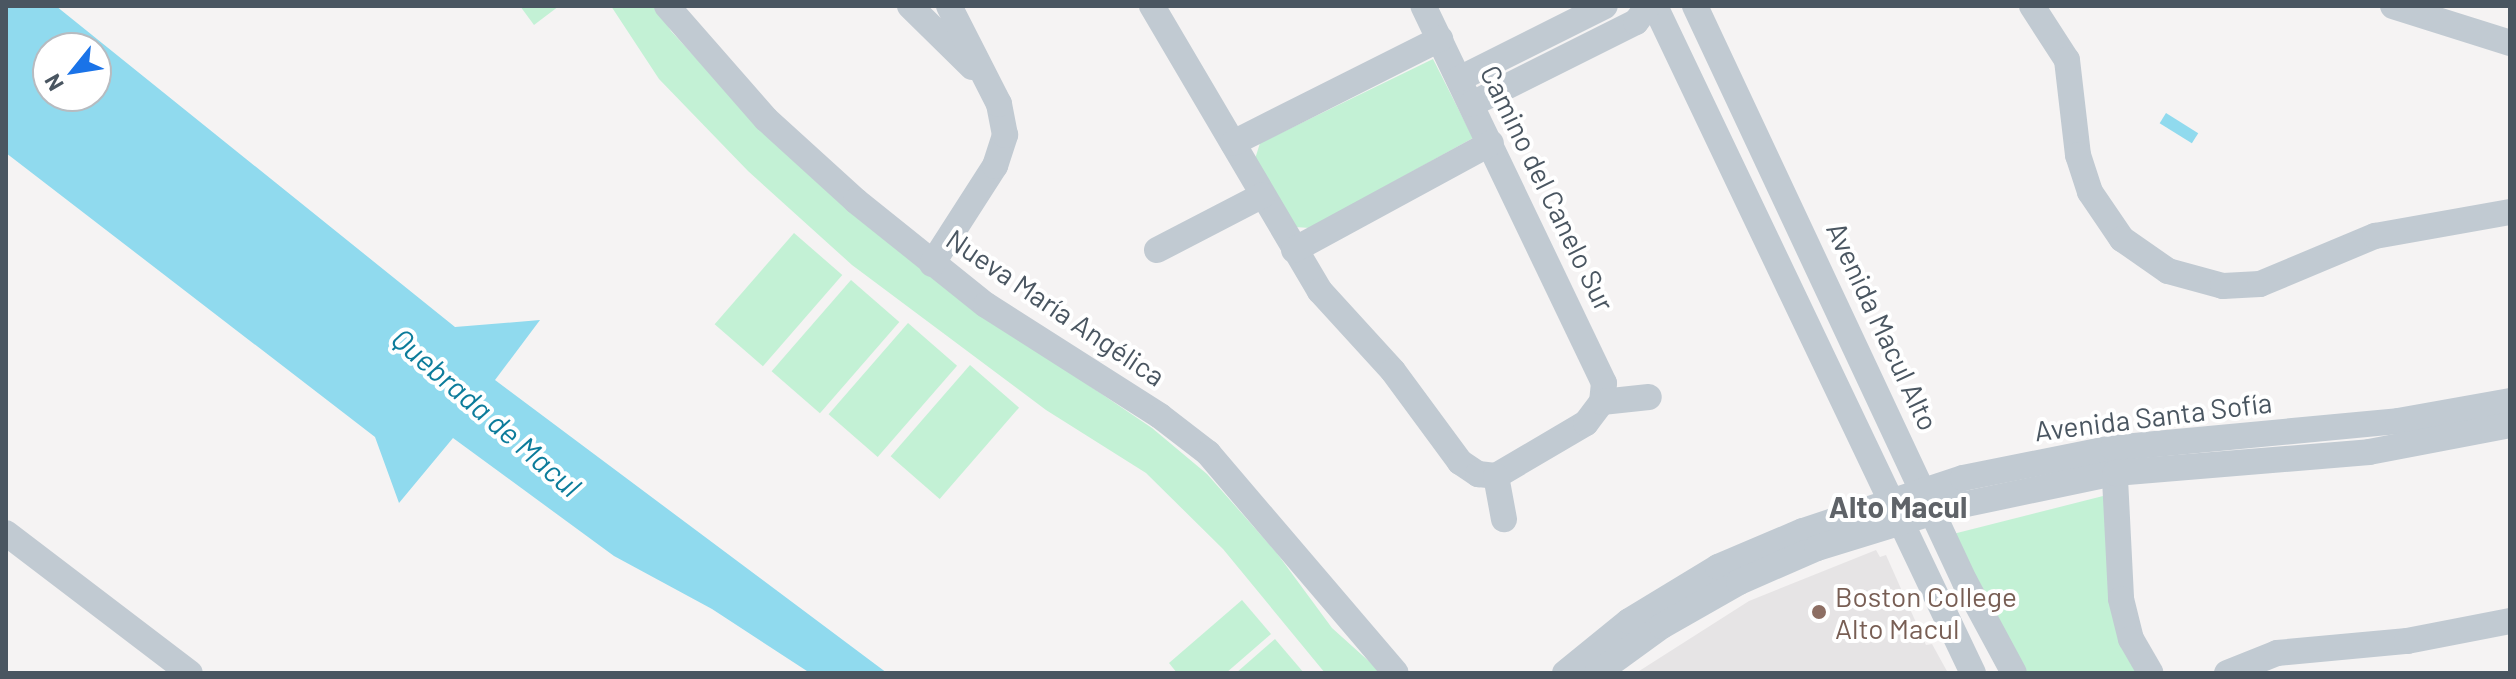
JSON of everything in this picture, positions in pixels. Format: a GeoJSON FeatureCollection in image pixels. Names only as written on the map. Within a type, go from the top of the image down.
{"type":"FeatureCollection","features":[{"type":"Feature","properties":{"kind":"street","name":"Nueva María Angélica"},"geometry":{"type":"LineString","coordinates":[[667,6],[777,130],[932,264],[1208,453],[1396,673]]}},
{"type":"Feature","properties":{"kind":"street"},"geometry":{"type":"LineString","coordinates":[[910,6],[989,83]]}},
{"type":"Feature","properties":{"kind":"street"},"geometry":{"type":"LineString","coordinates":[[932,264],[1002,150],[1005,124],[989,83],[949,6]]}},
{"type":"Feature","properties":{"kind":"street"},"geometry":{"type":"LineString","coordinates":[[1152,6],[1294,250],[1325,297],[1393,371],[1460,462],[1478,474],[1496,476],[1586,423],[1602,402],[1649,397]]}},
{"type":"Feature","properties":{"kind":"street","name":"Camino del Canelo Sur"},"geometry":{"type":"LineString","coordinates":[[1423,6],[1596,359],[1604,383],[1602,402]]}},
{"type":"Feature","properties":{"kind":"street"},"geometry":{"type":"LineString","coordinates":[[1459,79],[1605,6]]}},
{"type":"Feature","properties":{"kind":"street"},"geometry":{"type":"LineString","coordinates":[[1472,104],[1636,22],[1648,6]]}},
{"type":"Feature","properties":{"kind":"street"},"geometry":{"type":"LineString","coordinates":[[1655,6],[1973,673]]}},
{"type":"Feature","properties":{"kind":"street","name":"Avenida Macul Alto"},"geometry":{"type":"LineString","coordinates":[[1695,6],[2014,673]]}},
{"type":"Feature","properties":{"kind":"street"},"geometry":{"type":"LineString","coordinates":[[2032,6],[2067,60],[2078,155],[2090,192],[2122,239],[2168,271],[2223,286],[2260,284],[2375,236],[2510,212]]}},
{"type":"Feature","properties":{"kind":"street"},"geometry":{"type":"LineString","coordinates":[[2393,6],[2510,43]]}},
{"type":"Feature","properties":{"kind":"street"},"geometry":{"type":"LineString","coordinates":[[1233,143],[1440,39]]}},
{"type":"Feature","properties":{"kind":"street"},"geometry":{"type":"LineString","coordinates":[[1294,250],[1491,143]]}},
{"type":"Feature","properties":{"kind":"street"},"geometry":{"type":"LineString","coordinates":[[1157,250],[1263,195]]}},
{"type":"Feature","properties":{"kind":"street","name":"Avenida Santa Sofía"},"geometry":{"type":"LineString","coordinates":[[2114,460],[2398,421],[2510,401]]}},
{"type":"Feature","properties":{"kind":"street","name":"Avenida Santa Sofía"},"geometry":{"type":"LineString","coordinates":[[1565,673],[1629,621],[1706,573],[1769,543],[1895,512],[2002,468],[2114,460],[2369,452],[2510,425]]}},
{"type":"Feature","properties":{"kind":"street"},"geometry":{"type":"LineString","coordinates":[[2114,460],[2121,599],[2131,639],[2151,673]]}},
{"type":"Feature","properties":{"kind":"street"},"geometry":{"type":"LineString","coordinates":[[1496,476],[1504,519]]}},
{"type":"Feature","properties":{"kind":"street","name":"Avenida Santa Sofía"},"geometry":{"type":"LineString","coordinates":[[1597,673],[1641,639],[1739,582],[1895,512]]}},
{"type":"Feature","properties":{"kind":"street"},"geometry":{"type":"LineString","coordinates":[[6,533],[190,673]]}},
{"type":"Feature","properties":{"kind":"street"},"geometry":{"type":"LineString","coordinates":[[2227,673],[2277,653],[2407,641],[2510,621]]}},
{"type":"Feature","properties":{"kind":"shaded area","name":"Boston College Alto Macul"},"geometry":{"type":"Polygon","coordinates":[[[1876,550],[1880,557],[1886,555],[1926,645],[1932,644],[1948,673],[1636,673],[1749,601],[1876,550]]]}},
{"type":"Feature","properties":{"kind":"green space"},"geometry":{"type":"Polygon","coordinates":[[[520,6],[559,6],[534,25],[520,6]]]}},
{"type":"Feature","properties":{"kind":"green space"},"geometry":{"type":"Polygon","coordinates":[[[611,6],[656,6],[671,31],[755,122],[1075,376],[1152,428],[1207,474],[1276,552],[1332,628],[1382,673],[1325,673],[1223,549],[1146,473],[1046,410],[852,265],[748,171],[659,79],[611,6]]]}},
{"type":"Feature","properties":{"kind":"green space"},"geometry":{"type":"Polygon","coordinates":[[[1433,59],[1473,138],[1310,228],[1295,227],[1255,159],[1260,143],[1433,59]]]}},
{"type":"Feature","properties":{"kind":"green space"},"geometry":{"type":"Polygon","coordinates":[[[794,233],[842,275],[763,366],[715,324],[794,233]]]}},
{"type":"Feature","properties":{"kind":"green space"},"geometry":{"type":"Polygon","coordinates":[[[851,280],[899,322],[820,413],[772,371],[851,280]]]}},
{"type":"Feature","properties":{"kind":"green space"},"geometry":{"type":"Polygon","coordinates":[[[908,323],[957,366],[878,457],[829,414],[908,323]]]}},
{"type":"Feature","properties":{"kind":"green space"},"geometry":{"type":"Polygon","coordinates":[[[970,365],[1019,408],[940,499],[891,456],[970,365]]]}},
{"type":"Feature","properties":{"kind":"green space"},"geometry":{"type":"Polygon","coordinates":[[[2107,495],[2140,673],[2025,673],[1953,534],[2107,495]]]}},
{"type":"Feature","properties":{"kind":"green space"},"geometry":{"type":"Polygon","coordinates":[[[1242,600],[1271,634],[1226,673],[1177,673],[1169,663],[1242,600]]]}},
{"type":"Feature","properties":{"kind":"green space"},"geometry":{"type":"Polygon","coordinates":[[[1275,639],[1304,673],[1236,673],[1275,639]]]}},
{"type":"Feature","properties":{"kind":"water","name":"Quebrada de Macul"},"geometry":{"type":"Polygon","coordinates":[[[6,6],[56,6],[88,32],[32,32],[32,112],[112,112],[112,51],[455,327],[540,320],[495,380],[887,673],[810,673],[712,609],[614,556],[453,438],[399,503],[375,437],[6,153],[6,6]]]}},
{"type":"Feature","properties":{"kind":"water"},"geometry":{"type":"Polygon","coordinates":[[[2166,113],[2198,133],[2192,143],[2160,123],[2166,113]]]}},
{"type":"Feature","properties":{"kind":"place","name":"Boston College Alto Macul"},"geometry":{"type":"Point","coordinates":[1819,612]}},
{"type":"Feature","properties":{"kind":"district","name":"Alto Macul"},"geometry":{"type":"Point","coordinates":[1898,506]}}]}
